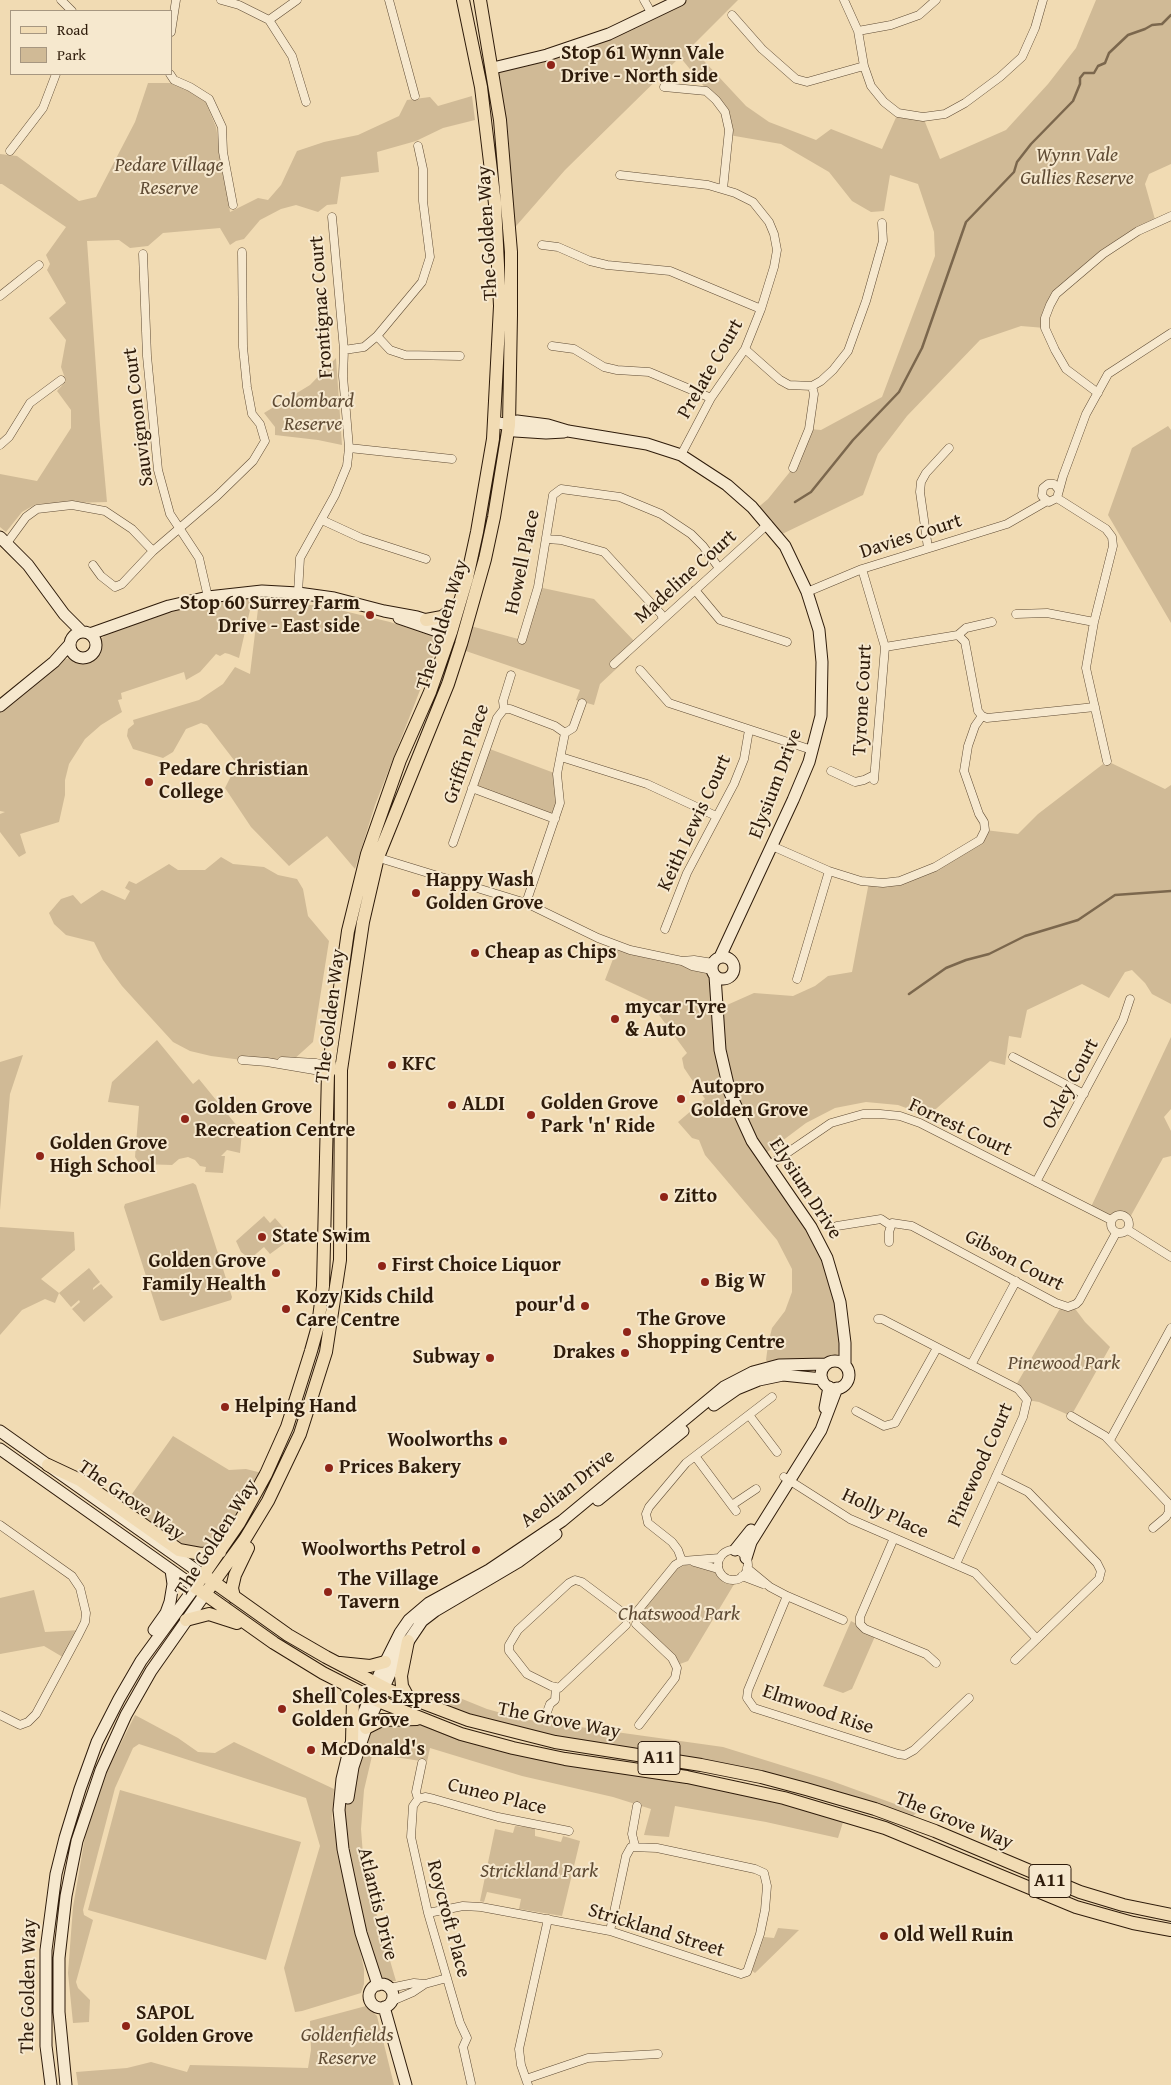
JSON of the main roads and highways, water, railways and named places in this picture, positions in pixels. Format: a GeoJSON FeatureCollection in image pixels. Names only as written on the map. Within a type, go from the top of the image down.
{"type":"FeatureCollection","features":[{"type":"Feature","properties":{"kind":"main road","name":"The Golden Way"},"geometry":{"type":"LineString","coordinates":[[372,856],[413,767],[448,684],[462,644],[464,608],[494,422],[499,337],[499,277],[491,162],[481,87],[463,0]]}},
{"type":"Feature","properties":{"kind":"main road","name":"The Golden Way"},"geometry":{"type":"LineString","coordinates":[[464,608],[485,559],[494,517],[509,424],[510,248],[504,152],[493,68],[480,0]]}},
{"type":"Feature","properties":{"kind":"main road"},"geometry":{"type":"LineString","coordinates":[[475,57],[483,64],[493,68],[481,87]]}},
{"type":"Feature","properties":{"kind":"main road"},"geometry":{"type":"LineString","coordinates":[[426,620],[442,617],[464,608]]}},
{"type":"Feature","properties":{"kind":"main road"},"geometry":{"type":"LineString","coordinates":[[462,644],[451,632],[464,608]]}},
{"type":"Feature","properties":{"kind":"main road","name":"The Golden Way"},"geometry":{"type":"LineString","coordinates":[[208,1579],[220,1552],[239,1523],[266,1474],[286,1427],[318,1326],[323,1286],[327,1152],[333,1069],[348,930],[400,760],[430,692],[451,632]]}},
{"type":"Feature","properties":{"kind":"main road","name":"The Golden Way"},"geometry":{"type":"LineString","coordinates":[[200,1590],[245,1539],[271,1496],[300,1434],[326,1352],[340,1260],[341,1151],[333,1069]]}},
{"type":"Feature","properties":{"kind":"main road"},"geometry":{"type":"LineString","coordinates":[[323,1286],[332,1222],[334,1170],[341,1151],[327,1152]]}},
{"type":"Feature","properties":{"kind":"main road"},"geometry":{"type":"LineString","coordinates":[[311,1351],[326,1352]]}},
{"type":"Feature","properties":{"kind":"main road"},"geometry":{"type":"LineString","coordinates":[[48,1465],[80,1480],[179,1550],[201,1554],[220,1552]]}},
{"type":"Feature","properties":{"kind":"main road"},"geometry":{"type":"LineString","coordinates":[[234,1597],[232,1585],[237,1569],[260,1528],[271,1496]]}},
{"type":"Feature","properties":{"kind":"main road","name":"The Grove Way"},"geometry":{"type":"LineString","coordinates":[[208,1579],[302,1644],[335,1662],[379,1685],[468,1720],[528,1737],[701,1765],[806,1788],[875,1809],[930,1829],[1080,1892],[1123,1905],[1171,1915]]}},
{"type":"Feature","properties":{"kind":"main road","name":"The Grove Way"},"geometry":{"type":"LineString","coordinates":[[200,1590],[258,1632],[346,1686],[461,1734],[565,1760],[706,1781],[761,1792],[828,1810],[885,1828],[921,1842],[1076,1907],[1133,1923],[1171,1930]]}},
{"type":"Feature","properties":{"kind":"main road"},"geometry":{"type":"LineString","coordinates":[[186,1620],[202,1615],[216,1615],[258,1632]]}},
{"type":"Feature","properties":{"kind":"main road"},"geometry":{"type":"LineString","coordinates":[[408,1641],[401,1676],[402,1686],[409,1698]]}},
{"type":"Feature","properties":{"kind":"main road"},"geometry":{"type":"LineString","coordinates":[[335,1662],[370,1666],[385,1662]]}},
{"type":"Feature","properties":{"kind":"main road"},"geometry":{"type":"LineString","coordinates":[[346,1686],[353,1700],[352,1741]]}},
{"type":"Feature","properties":{"kind":"main road"},"geometry":{"type":"LineString","coordinates":[[366,1728],[382,1720],[422,1719]]}},
{"type":"Feature","properties":{"kind":"waterway"},"geometry":{"type":"LineString","coordinates":[[795,502],[811,492],[853,440],[899,392],[922,348],[966,222],[1014,172],[1017,162],[1031,144],[1073,101],[1080,84],[1080,78],[1084,73],[1094,73],[1098,66],[1105,63],[1109,53],[1128,35],[1152,25],[1162,24],[1171,15]]}},
{"type":"Feature","properties":{"kind":"waterway"},"geometry":{"type":"LineString","coordinates":[[909,994],[946,968],[989,954],[1025,936],[1078,920],[1115,895],[1171,891]]}},
{"type":"Feature","properties":{"kind":"place","name":"Stop 61 Wynn Vale Drive - North side"},"geometry":{"type":"Point","coordinates":[551,65]}},
{"type":"Feature","properties":{"kind":"place","name":"Stop 60 Surrey Farm Drive - East side"},"geometry":{"type":"Point","coordinates":[370,615]}},
{"type":"Feature","properties":{"kind":"place","name":"Pedare Christian College"},"geometry":{"type":"Point","coordinates":[149,782]}},
{"type":"Feature","properties":{"kind":"place","name":"Happy Wash Golden Grove"},"geometry":{"type":"Point","coordinates":[416,893]}},
{"type":"Feature","properties":{"kind":"place","name":"Cheap as Chips"},"geometry":{"type":"Point","coordinates":[475,953]}},
{"type":"Feature","properties":{"kind":"place","name":"mycar Tyre & Auto"},"geometry":{"type":"Point","coordinates":[615,1019]}},
{"type":"Feature","properties":{"kind":"place","name":"KFC"},"geometry":{"type":"Point","coordinates":[392,1065]}},
{"type":"Feature","properties":{"kind":"place","name":"Autopro Golden Grove"},"geometry":{"type":"Point","coordinates":[681,1099]}},
{"type":"Feature","properties":{"kind":"place","name":"ALDI"},"geometry":{"type":"Point","coordinates":[452,1105]}},
{"type":"Feature","properties":{"kind":"place","name":"Golden Grove Park 'n' Ride"},"geometry":{"type":"Point","coordinates":[531,1115]}},
{"type":"Feature","properties":{"kind":"place","name":"Golden Grove Recreation Centre"},"geometry":{"type":"Point","coordinates":[185,1119]}},
{"type":"Feature","properties":{"kind":"place","name":"Golden Grove High School"},"geometry":{"type":"Point","coordinates":[40,1156]}},
{"type":"Feature","properties":{"kind":"place","name":"Zitto"},"geometry":{"type":"Point","coordinates":[664,1197]}},
{"type":"Feature","properties":{"kind":"place","name":"State Swim"},"geometry":{"type":"Point","coordinates":[262,1237]}},
{"type":"Feature","properties":{"kind":"place","name":"First Choice Liquor"},"geometry":{"type":"Point","coordinates":[382,1266]}},
{"type":"Feature","properties":{"kind":"place","name":"Golden Grove Family Health"},"geometry":{"type":"Point","coordinates":[276,1273]}},
{"type":"Feature","properties":{"kind":"place","name":"Big W"},"geometry":{"type":"Point","coordinates":[705,1282]}},
{"type":"Feature","properties":{"kind":"place","name":"pour'd"},"geometry":{"type":"Point","coordinates":[585,1306]}},
{"type":"Feature","properties":{"kind":"place","name":"Kozy Kids Child Care Centre"},"geometry":{"type":"Point","coordinates":[286,1309]}},
{"type":"Feature","properties":{"kind":"place","name":"The Grove Shopping Centre"},"geometry":{"type":"Point","coordinates":[627,1332]}},
{"type":"Feature","properties":{"kind":"place","name":"Drakes"},"geometry":{"type":"Point","coordinates":[625,1353]}},
{"type":"Feature","properties":{"kind":"place","name":"Subway"},"geometry":{"type":"Point","coordinates":[490,1358]}},
{"type":"Feature","properties":{"kind":"place","name":"Helping Hand"},"geometry":{"type":"Point","coordinates":[225,1407]}},
{"type":"Feature","properties":{"kind":"place","name":"Woolworths"},"geometry":{"type":"Point","coordinates":[503,1441]}},
{"type":"Feature","properties":{"kind":"place","name":"Prices Bakery"},"geometry":{"type":"Point","coordinates":[329,1468]}},
{"type":"Feature","properties":{"kind":"place","name":"Woolworths Petrol"},"geometry":{"type":"Point","coordinates":[476,1550]}},
{"type":"Feature","properties":{"kind":"place","name":"The Village Tavern"},"geometry":{"type":"Point","coordinates":[328,1592]}},
{"type":"Feature","properties":{"kind":"place","name":"Shell Coles Express Golden Grove"},"geometry":{"type":"Point","coordinates":[282,1709]}},
{"type":"Feature","properties":{"kind":"place","name":"McDonald's"},"geometry":{"type":"Point","coordinates":[311,1750]}},
{"type":"Feature","properties":{"kind":"place","name":"Old Well Ruin"},"geometry":{"type":"Point","coordinates":[884,1936]}},
{"type":"Feature","properties":{"kind":"place","name":"SAPOL Golden Grove"},"geometry":{"type":"Point","coordinates":[126,2026]}},
{"type":"Feature","properties":{"kind":"park label","name":"Wynn Vale Gullies Reserve"},"geometry":{"type":"Point","coordinates":[1077,168]}},
{"type":"Feature","properties":{"kind":"park label","name":"Pedare Village Reserve"},"geometry":{"type":"Point","coordinates":[169,178]}},
{"type":"Feature","properties":{"kind":"park label","name":"Colombard Reserve"},"geometry":{"type":"Point","coordinates":[313,414]}},
{"type":"Feature","properties":{"kind":"park label","name":"Pinewood Park"},"geometry":{"type":"Point","coordinates":[1064,1364]}},
{"type":"Feature","properties":{"kind":"park label","name":"Chatswood Park"},"geometry":{"type":"Point","coordinates":[679,1615]}},
{"type":"Feature","properties":{"kind":"park label","name":"Strickland Park"},"geometry":{"type":"Point","coordinates":[539,1872]}},
{"type":"Feature","properties":{"kind":"park label","name":"Goldenfields Reserve"},"geometry":{"type":"Point","coordinates":[347,2048]}}]}
